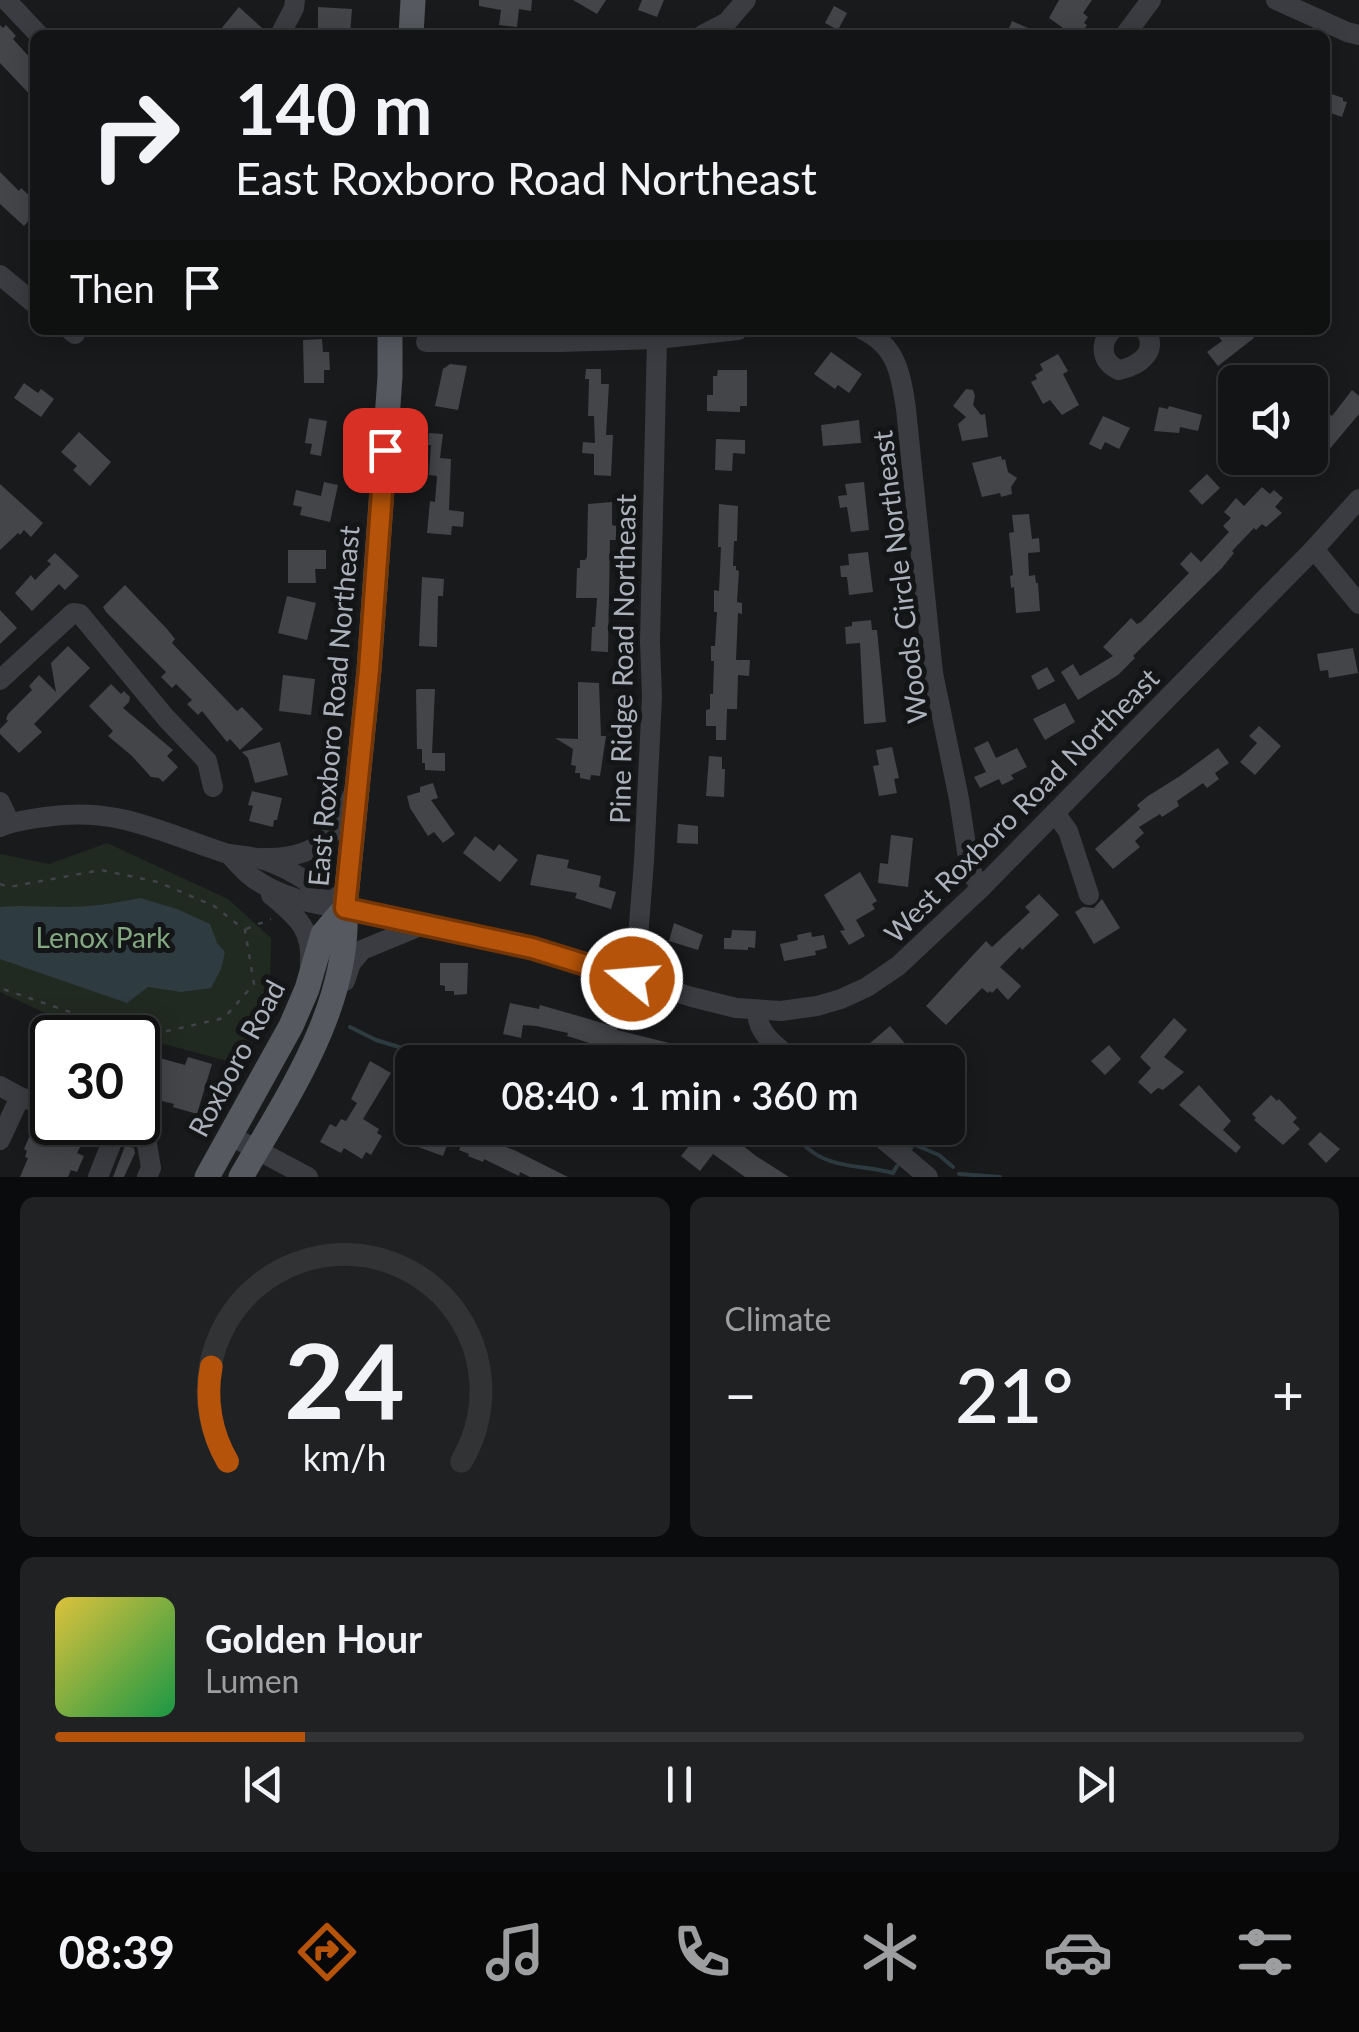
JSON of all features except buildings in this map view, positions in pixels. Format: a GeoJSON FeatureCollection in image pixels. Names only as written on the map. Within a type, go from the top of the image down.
{"type":"FeatureCollection","features":[{"type":"Feature","properties":{"kind":"main road"},"geometry":{"type":"LineString","coordinates":[[411,30],[412,0]]}},
{"type":"Feature","properties":{"kind":"main road","name":"East Roxboro Road Northeast"},"geometry":{"type":"LineString","coordinates":[[345,908],[369,670],[390,335]]}},
{"type":"Feature","properties":{"kind":"main road"},"geometry":{"type":"LineString","coordinates":[[241,1177],[305,1062],[333,998],[344,955],[345,908]]}},
{"type":"Feature","properties":{"kind":"main road","name":"Roxboro Road"},"geometry":{"type":"LineString","coordinates":[[207,1177],[291,1026],[323,934],[345,908]]}},
{"type":"Feature","properties":{"kind":"street"},"geometry":{"type":"LineString","coordinates":[[6,0],[35,30]]}},
{"type":"Feature","properties":{"kind":"street"},"geometry":{"type":"LineString","coordinates":[[283,30],[294,0]]}},
{"type":"Feature","properties":{"kind":"street"},"geometry":{"type":"LineString","coordinates":[[712,30],[728,22],[746,0]]}},
{"type":"Feature","properties":{"kind":"street"},"geometry":{"type":"LineString","coordinates":[[1128,30],[1151,0]]}},
{"type":"Feature","properties":{"kind":"street"},"geometry":{"type":"LineString","coordinates":[[1276,0],[1359,35]]}},
{"type":"Feature","properties":{"kind":"street"},"geometry":{"type":"LineString","coordinates":[[0,276],[30,300]]}},
{"type":"Feature","properties":{"kind":"street"},"geometry":{"type":"LineString","coordinates":[[426,342],[560,342],[693,335]]}},
{"type":"Feature","properties":{"kind":"street","name":"Woods Circle Northeast"},"geometry":{"type":"LineString","coordinates":[[873,335],[890,349],[900,369],[933,673],[968,865],[981,888]]}},
{"type":"Feature","properties":{"kind":"street"},"geometry":{"type":"LineString","coordinates":[[1108,335],[1102,347],[1104,357],[1119,370],[1146,356],[1152,347],[1149,335]]}},
{"type":"Feature","properties":{"kind":"street","name":"Pine Ridge Road Northeast"},"geometry":{"type":"LineString","coordinates":[[632,979],[644,862],[652,697],[657,339]]}},
{"type":"Feature","properties":{"kind":"street","name":"West Roxboro Road Northeast"},"geometry":{"type":"LineString","coordinates":[[345,908],[532,948],[692,997],[757,1012],[781,1012],[841,999],[867,988],[898,966],[981,888],[1314,550],[1359,499]]}},
{"type":"Feature","properties":{"kind":"street"},"geometry":{"type":"LineString","coordinates":[[1314,550],[1359,604]]}},
{"type":"Feature","properties":{"kind":"street"},"geometry":{"type":"LineString","coordinates":[[0,680],[73,613],[80,614],[207,761],[213,787]]}},
{"type":"Feature","properties":{"kind":"street"},"geometry":{"type":"LineString","coordinates":[[254,867],[310,852],[346,813],[357,785]]}},
{"type":"Feature","properties":{"kind":"street"},"geometry":{"type":"LineString","coordinates":[[0,802],[5,825],[68,813],[134,820],[318,888],[345,908]]}},
{"type":"Feature","properties":{"kind":"street"},"geometry":{"type":"LineString","coordinates":[[1055,813],[1068,830],[1089,895]]}},
{"type":"Feature","properties":{"kind":"street"},"geometry":{"type":"LineString","coordinates":[[254,867],[302,925],[312,946],[307,989]]}},
{"type":"Feature","properties":{"kind":"street"},"geometry":{"type":"LineString","coordinates":[[333,998],[362,950],[425,924]]}},
{"type":"Feature","properties":{"kind":"street"},"geometry":{"type":"LineString","coordinates":[[757,1012],[760,1030],[777,1045]]}},
{"type":"Feature","properties":{"kind":"street"},"geometry":{"type":"LineString","coordinates":[[0,1086],[30,1100]]}},
{"type":"Feature","properties":{"kind":"street"},"geometry":{"type":"LineString","coordinates":[[0,1140],[20,1097]]}},
{"type":"Feature","properties":{"kind":"street"},"geometry":{"type":"LineString","coordinates":[[231,1136],[308,1177]]}},
{"type":"Feature","properties":{"kind":"street"},"geometry":{"type":"LineString","coordinates":[[98,1177],[104,1145]]}},
{"type":"Feature","properties":{"kind":"street"},"geometry":{"type":"LineString","coordinates":[[147,1145],[151,1168],[147,1177]]}},
{"type":"Feature","properties":{"kind":"street"},"geometry":{"type":"LineString","coordinates":[[890,1145],[928,1177]]}},
{"type":"Feature","properties":{"kind":"path"},"geometry":{"type":"LineString","coordinates":[[0,884],[9,886],[102,870],[158,882],[214,906],[245,930],[254,984],[224,1018],[154,1034],[0,988]]}},
{"type":"Feature","properties":{"kind":"path"},"geometry":{"type":"LineString","coordinates":[[245,930],[277,916],[267,910]]}},
{"type":"Feature","properties":{"kind":"green space","name":"Lenox Park"},"geometry":{"type":"Polygon","coordinates":[[[107,843],[228,899],[271,938],[269,1024],[235,1063],[160,1043],[160,1015],[54,1015],[0,992],[0,854],[49,864],[107,843]]]}},
{"type":"Feature","properties":{"kind":"shaded area"},"geometry":{"type":"Polygon","coordinates":[[[140,898],[210,924],[225,952],[211,988],[181,992],[148,987],[127,1003],[0,959],[0,907],[85,906],[140,898]]]}},
{"type":"Feature","properties":{"kind":"waterway"},"geometry":{"type":"LineString","coordinates":[[350,1027],[395,1046]]}},
{"type":"Feature","properties":{"kind":"waterway"},"geometry":{"type":"LineString","coordinates":[[911,1148],[913,1144],[939,1155],[953,1167]]}},
{"type":"Feature","properties":{"kind":"waterway"},"geometry":{"type":"LineString","coordinates":[[804,1145],[832,1161],[893,1173],[897,1166]]}},
{"type":"Feature","properties":{"kind":"waterway"},"geometry":{"type":"LineString","coordinates":[[959,1174],[1000,1177]]}},
{"type":"Feature","properties":{"kind":"route"},"geometry":{"type":"LineString","coordinates":[[385,450],[369,670],[345,908],[532,948],[632,979]]}}]}
